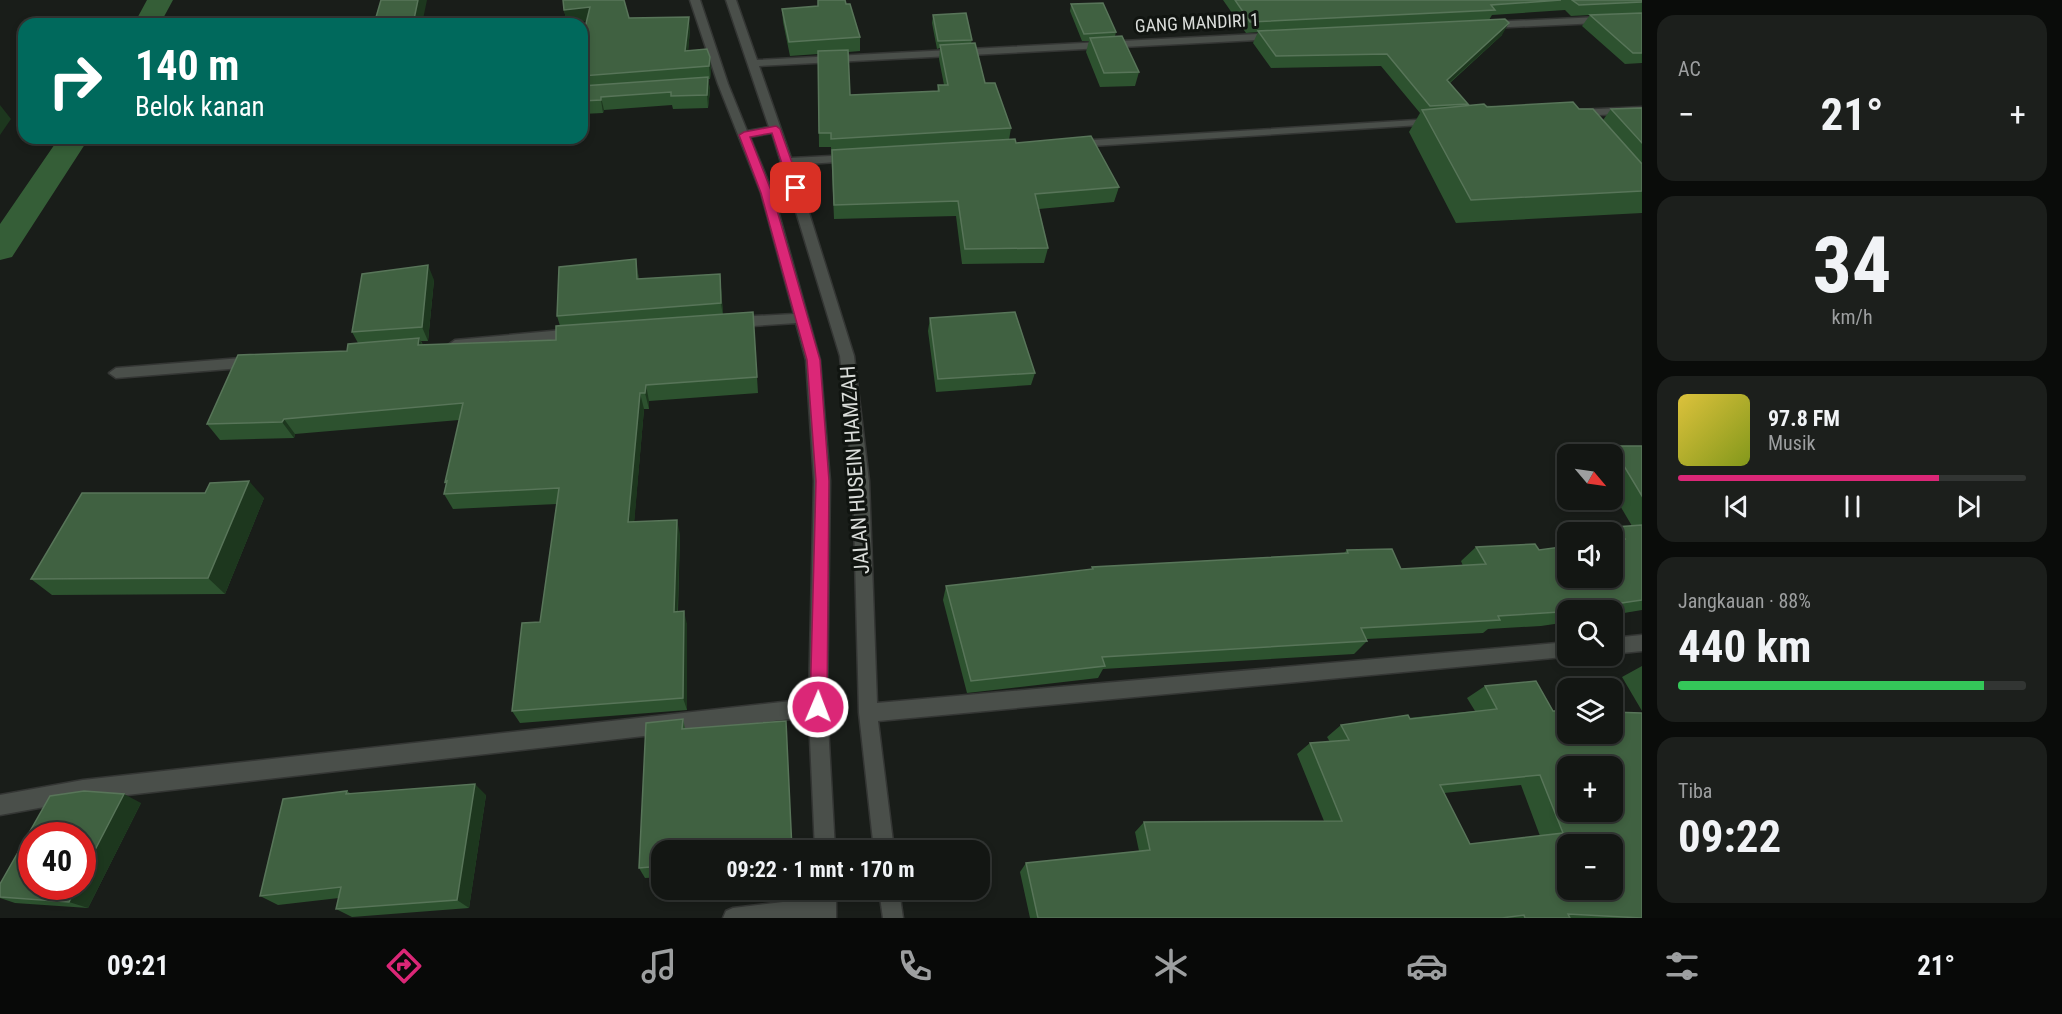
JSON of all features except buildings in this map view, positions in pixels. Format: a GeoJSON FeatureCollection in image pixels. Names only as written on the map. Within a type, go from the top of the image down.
{"type":"FeatureCollection","features":[{"type":"Feature","properties":{"kind":"street","name":"JALAN HUSEIN HAMZAH"},"geometry":{"type":"LineString","coordinates":[[695,0],[717,84],[744,135],[767,193],[813,360],[822,481],[818,707],[825,840]]}},
{"type":"Feature","properties":{"kind":"street","name":"JALAN HUSEIN HAMZAH"},"geometry":{"type":"LineString","coordinates":[[731,0],[776,129],[847,356],[861,481],[868,713],[883,840]]}},
{"type":"Feature","properties":{"kind":"street"},"geometry":{"type":"LineString","coordinates":[[1475,26],[1642,18]]}},
{"type":"Feature","properties":{"kind":"street","name":"GANG MANDIRI 1"},"geometry":{"type":"LineString","coordinates":[[754,63],[1285,35]]}},
{"type":"Feature","properties":{"kind":"street"},"geometry":{"type":"LineString","coordinates":[[1569,116],[1642,110]]}},
{"type":"Feature","properties":{"kind":"street"},"geometry":{"type":"LineString","coordinates":[[1060,145],[1440,122]]}},
{"type":"Feature","properties":{"kind":"street"},"geometry":{"type":"LineString","coordinates":[[744,135],[776,129]]}},
{"type":"Feature","properties":{"kind":"street"},"geometry":{"type":"LineString","coordinates":[[786,162],[858,158]]}},
{"type":"Feature","properties":{"kind":"street"},"geometry":{"type":"LineString","coordinates":[[718,323],[802,318]]}},
{"type":"Feature","properties":{"kind":"street"},"geometry":{"type":"LineString","coordinates":[[437,346],[586,333]]}},
{"type":"Feature","properties":{"kind":"street"},"geometry":{"type":"LineString","coordinates":[[116,373],[272,360]]}},
{"type":"Feature","properties":{"kind":"street"},"geometry":{"type":"LineString","coordinates":[[1623,645],[1642,642]]}},
{"type":"Feature","properties":{"kind":"street"},"geometry":{"type":"LineString","coordinates":[[868,713],[1557,651]]}},
{"type":"Feature","properties":{"kind":"street"},"geometry":{"type":"LineString","coordinates":[[0,805],[83,790],[818,707]]}},
{"type":"Feature","properties":{"kind":"street"},"geometry":{"type":"LineString","coordinates":[[890,900],[893,918]]}},
{"type":"Feature","properties":{"kind":"street"},"geometry":{"type":"LineString","coordinates":[[733,918],[826,905]]}},
{"type":"Feature","properties":{"kind":"waterway"},"geometry":{"type":"LineString","coordinates":[[150,18],[160,0]]}},
{"type":"Feature","properties":{"kind":"waterway"},"geometry":{"type":"LineString","coordinates":[[0,249],[70,144]]}},
{"type":"Feature","properties":{"kind":"route"},"geometry":{"type":"LineString","coordinates":[[796,188],[776,129],[744,135],[767,193],[813,360],[822,481],[818,707]]}}]}
